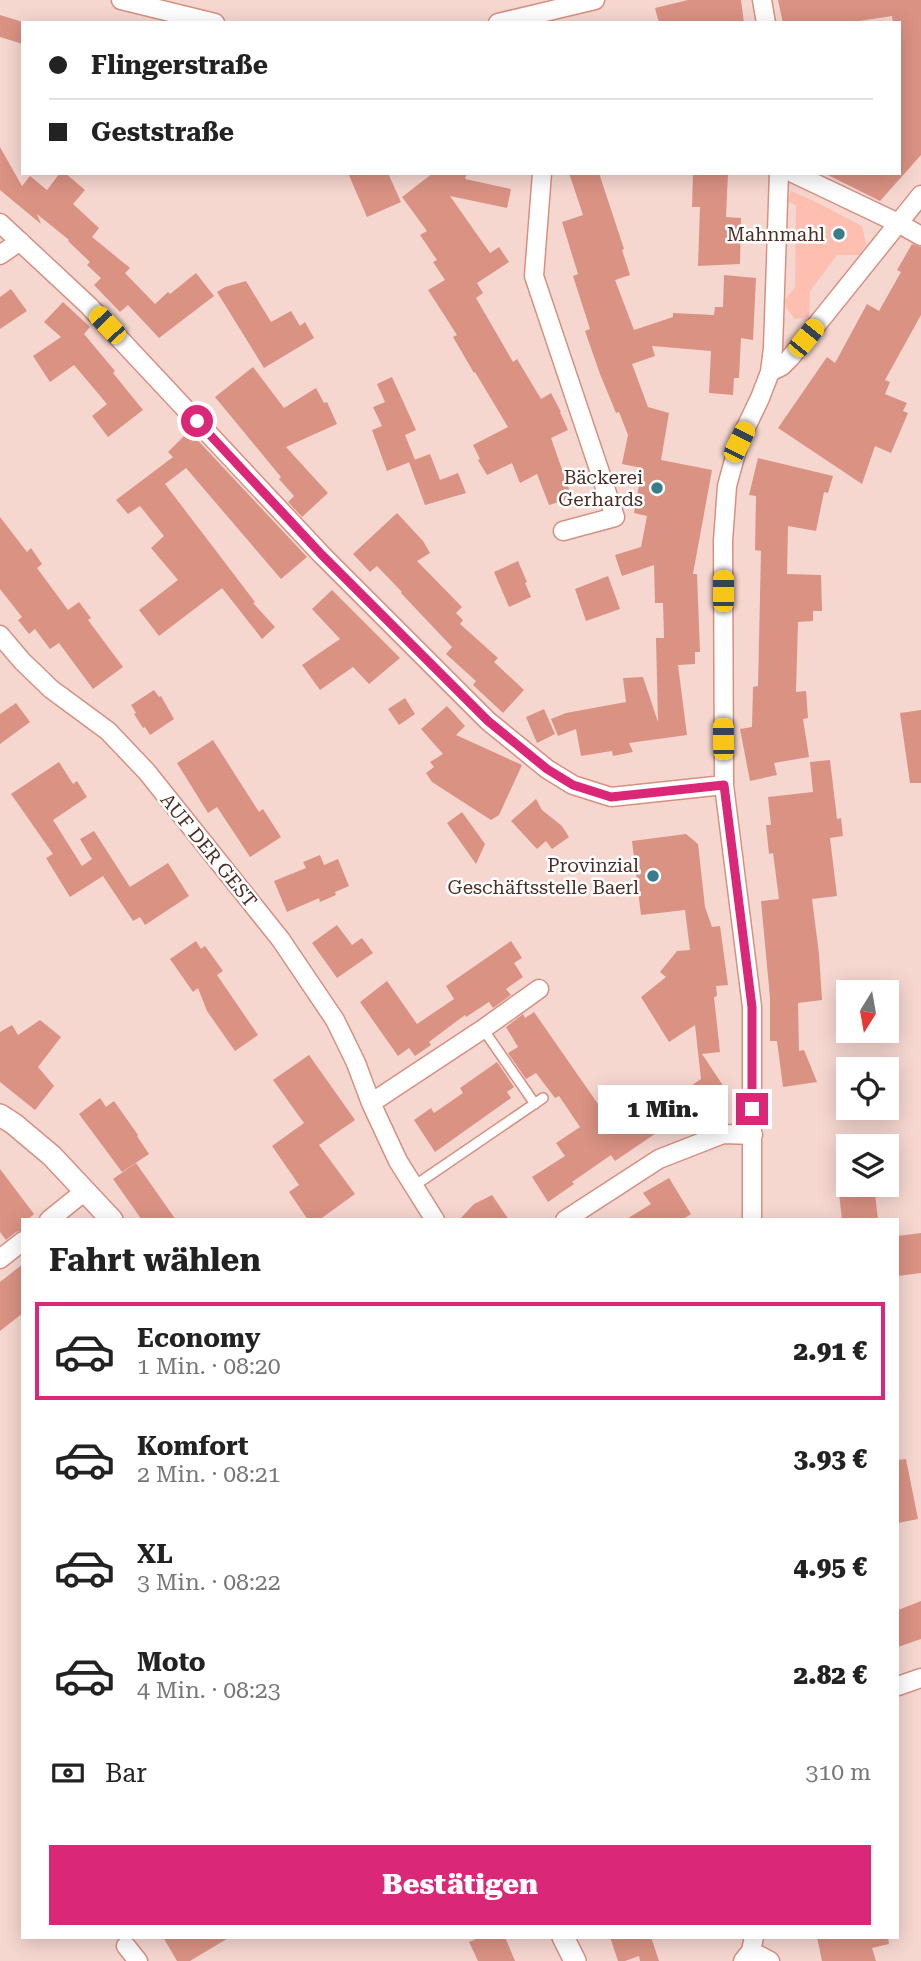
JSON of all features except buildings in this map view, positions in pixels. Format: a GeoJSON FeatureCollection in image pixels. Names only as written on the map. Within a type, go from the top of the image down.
{"type":"FeatureCollection","features":[{"type":"Feature","properties":{"kind":"street"},"geometry":{"type":"LineString","coordinates":[[121,0],[207,21]]}},
{"type":"Feature","properties":{"kind":"street"},"geometry":{"type":"LineString","coordinates":[[519,20],[595,0]]}},
{"type":"Feature","properties":{"kind":"street"},"geometry":{"type":"LineString","coordinates":[[762,0],[766,21]]}},
{"type":"Feature","properties":{"kind":"street"},"geometry":{"type":"LineString","coordinates":[[542,175],[534,276],[615,517],[563,531]]}},
{"type":"Feature","properties":{"kind":"street"},"geometry":{"type":"LineString","coordinates":[[752,1218],[752,1007],[724,785],[723,541],[727,486],[739,442],[770,372],[779,175]]}},
{"type":"Feature","properties":{"kind":"street"},"geometry":{"type":"LineString","coordinates":[[797,175],[921,236]]}},
{"type":"Feature","properties":{"kind":"street"},"geometry":{"type":"LineString","coordinates":[[770,372],[790,358],[921,195]]}},
{"type":"Feature","properties":{"kind":"street"},"geometry":{"type":"LineString","coordinates":[[0,223],[89,306],[322,555],[488,721],[547,769],[573,785],[611,797],[724,785]]}},
{"type":"Feature","properties":{"kind":"street"},"geometry":{"type":"LineString","coordinates":[[0,255],[20,241]]}},
{"type":"Feature","properties":{"kind":"street","name":"AUF DER GEST"},"geometry":{"type":"LineString","coordinates":[[0,635],[51,689],[108,731],[147,772],[281,940],[335,1020],[398,1161],[434,1218]]}},
{"type":"Feature","properties":{"kind":"street"},"geometry":{"type":"LineString","coordinates":[[371,1103],[539,989]]}},
{"type":"Feature","properties":{"kind":"street"},"geometry":{"type":"LineString","coordinates":[[0,1115],[52,1156],[110,1218]]}},
{"type":"Feature","properties":{"kind":"street"},"geometry":{"type":"LineString","coordinates":[[568,1218],[659,1159],[723,1134],[753,1135]]}},
{"type":"Feature","properties":{"kind":"street"},"geometry":{"type":"LineString","coordinates":[[51,1218],[85,1191]]}},
{"type":"Feature","properties":{"kind":"street"},"geometry":{"type":"LineString","coordinates":[[0,1259],[21,1243]]}},
{"type":"Feature","properties":{"kind":"street"},"geometry":{"type":"LineString","coordinates":[[899,1686],[921,1678]]}},
{"type":"Feature","properties":{"kind":"street"},"geometry":{"type":"LineString","coordinates":[[564,1939],[575,1961]]}},
{"type":"Feature","properties":{"kind":"street"},"geometry":{"type":"LineString","coordinates":[[126,1945],[138,1961]]}},
{"type":"Feature","properties":{"kind":"street"},"geometry":{"type":"LineString","coordinates":[[749,1950],[770,1961]]}},
{"type":"Feature","properties":{"kind":"lane"},"geometry":{"type":"LineString","coordinates":[[414,1186],[539,1101],[483,1028]]}},
{"type":"Feature","properties":{"kind":"shaded area"},"geometry":{"type":"Polygon","coordinates":[[[791,191],[862,226],[866,244],[859,255],[837,255],[810,291],[809,317],[795,319],[786,307],[785,300],[795,287],[796,206],[788,201],[791,191]]]}},
{"type":"Feature","properties":{"kind":"place","name":"Mahnmahl"},"geometry":{"type":"Point","coordinates":[839,234]}},
{"type":"Feature","properties":{"kind":"place","name":"Bäckerei Gerhards"},"geometry":{"type":"Point","coordinates":[657,488]}},
{"type":"Feature","properties":{"kind":"place","name":"Provinzial Geschäftsstelle Baerl"},"geometry":{"type":"Point","coordinates":[653,876]}},
{"type":"Feature","properties":{"kind":"route"},"geometry":{"type":"LineString","coordinates":[[197,421],[322,555],[488,721],[547,769],[573,785],[611,797],[724,785],[752,1007],[752,1109]]}}]}
